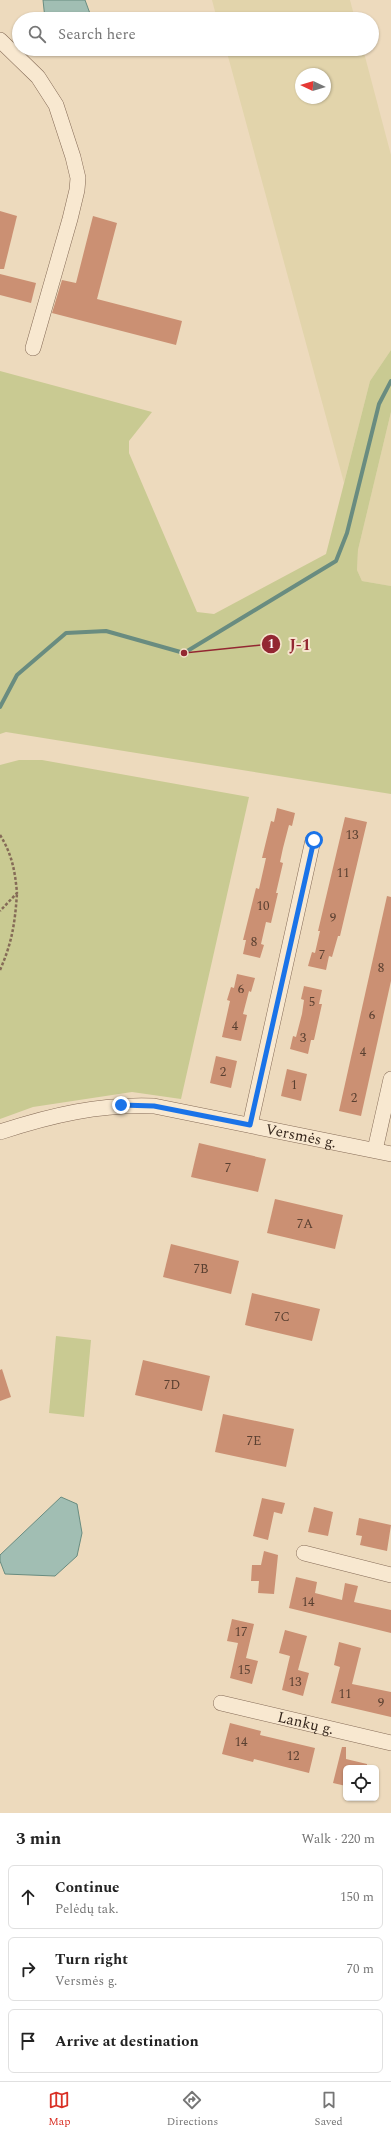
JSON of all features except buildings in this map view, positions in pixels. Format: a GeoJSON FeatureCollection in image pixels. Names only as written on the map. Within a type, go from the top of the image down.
{"type":"FeatureCollection","features":[{"type":"Feature","properties":{"kind":"street"},"geometry":{"type":"LineString","coordinates":[[0,40],[12,52]]}},
{"type":"Feature","properties":{"kind":"street"},"geometry":{"type":"LineString","coordinates":[[16,56],[38,77],[56,105],[73,157],[78,178],[77,190],[70,219],[33,348]]}},
{"type":"Feature","properties":{"kind":"street"},"geometry":{"type":"LineString","coordinates":[[250,1125],[314,840]]}},
{"type":"Feature","properties":{"kind":"street"},"geometry":{"type":"LineString","coordinates":[[375,1150],[391,1079]]}},
{"type":"Feature","properties":{"kind":"street","name":"Versmės g."},"geometry":{"type":"LineString","coordinates":[[0,1132],[68,1113],[121,1105],[154,1106],[391,1154]]}},
{"type":"Feature","properties":{"kind":"street"},"geometry":{"type":"LineString","coordinates":[[304,1553],[391,1575]]}},
{"type":"Feature","properties":{"kind":"street","name":"Lankų g."},"geometry":{"type":"LineString","coordinates":[[221,1703],[391,1743]]}},
{"type":"Feature","properties":{"kind":"path"},"geometry":{"type":"LineString","coordinates":[[0,836],[10,851],[15,870],[17,893],[15,926],[7,954],[0,970]]}},
{"type":"Feature","properties":{"kind":"path"},"geometry":{"type":"LineString","coordinates":[[0,911],[17,893]]}},
{"type":"Feature","properties":{"kind":"shaded area"},"geometry":{"type":"Polygon","coordinates":[[[43,0],[85,0],[89,12],[44,12],[43,0]]]}},
{"type":"Feature","properties":{"kind":"shaded area"},"geometry":{"type":"Polygon","coordinates":[[[212,0],[350,0],[353,12],[215,12],[212,0]]]}},
{"type":"Feature","properties":{"kind":"shaded area"},"geometry":{"type":"Polygon","coordinates":[[[228,56],[365,56],[391,155],[391,350],[370,381],[344,483],[228,56]]]}},
{"type":"Feature","properties":{"kind":"shaded area"},"geometry":{"type":"Polygon","coordinates":[[[391,412],[391,586],[362,581],[357,570],[358,550],[391,412]]]}},
{"type":"Feature","properties":{"kind":"shaded area"},"geometry":{"type":"Polygon","coordinates":[[[61,1497],[77,1504],[82,1533],[77,1556],[55,1576],[5,1574],[0,1561],[0,1555],[61,1497]]]}},
{"type":"Feature","properties":{"kind":"green space"},"geometry":{"type":"Polygon","coordinates":[[[391,350],[391,412],[358,550],[357,570],[362,581],[391,586],[391,794],[6,732],[0,734],[0,371],[152,412],[129,441],[129,453],[197,612],[214,614],[326,554],[370,381],[391,350]]]}},
{"type":"Feature","properties":{"kind":"green space"},"geometry":{"type":"Polygon","coordinates":[[[19,760],[42,760],[249,797],[181,1099],[132,1092],[33,1107],[0,1119],[0,765],[19,760]]]}},
{"type":"Feature","properties":{"kind":"green space"},"geometry":{"type":"Polygon","coordinates":[[[56,1336],[91,1340],[84,1417],[49,1413],[56,1336]]]}},
{"type":"Feature","properties":{"kind":"waterway"},"geometry":{"type":"LineString","coordinates":[[0,707],[17,675],[66,633],[106,631],[184,653],[336,561],[347,533],[379,404],[391,381]]}},
{"type":"Feature","properties":{"kind":"place","name":"J-1"},"geometry":{"type":"Point","coordinates":[184,653]}},
{"type":"Feature","properties":{"kind":"route"},"geometry":{"type":"LineString","coordinates":[[121,1105],[154,1106],[250,1125],[314,840]]}}]}
